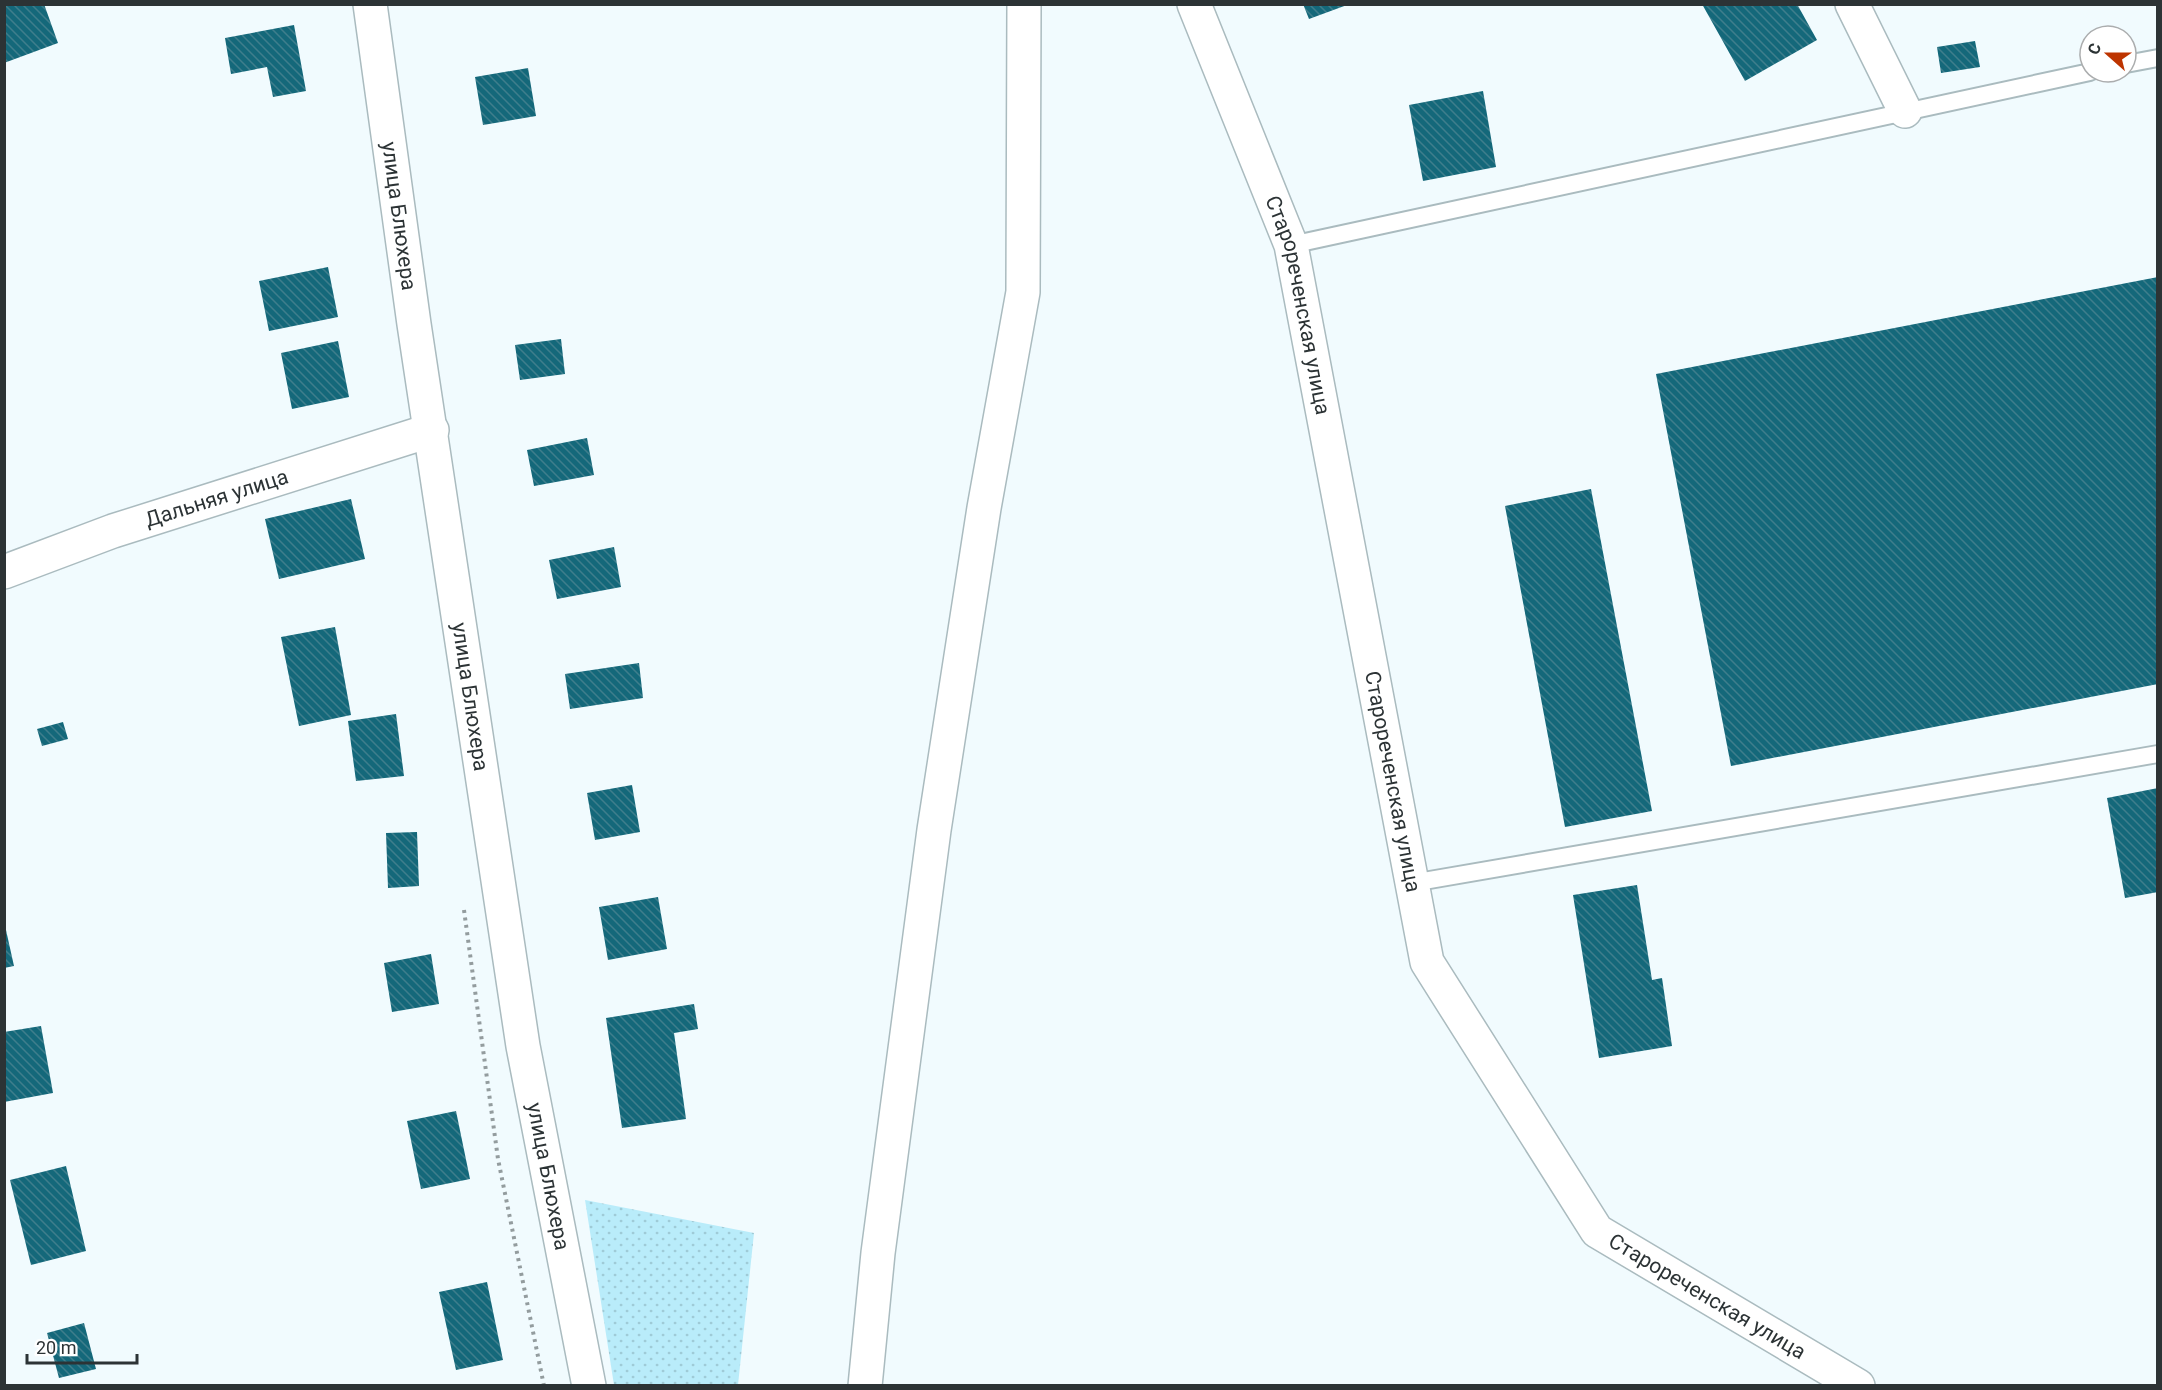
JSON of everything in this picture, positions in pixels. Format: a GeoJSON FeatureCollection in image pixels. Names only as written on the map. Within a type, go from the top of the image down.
{"type":"FeatureCollection","features":[{"type":"Feature","properties":{"kind":"street","name":"улица Блюхера"},"geometry":{"type":"LineString","coordinates":[[370,4],[414,324],[432,430],[523,1046],[589,1386]]}},
{"type":"Feature","properties":{"kind":"street"},"geometry":{"type":"LineString","coordinates":[[865,1386],[878,1254],[934,830],[984,508],[1023,292],[1024,4]]}},
{"type":"Feature","properties":{"kind":"street","name":"Старореченская улица"},"geometry":{"type":"LineString","coordinates":[[1194,4],[1291,245],[1427,962],[1597,1231],[1858,1386]]}},
{"type":"Feature","properties":{"kind":"street"},"geometry":{"type":"LineString","coordinates":[[1852,4],[1905,111]]}},
{"type":"Feature","properties":{"kind":"street","name":"Дальняя улица"},"geometry":{"type":"LineString","coordinates":[[4,572],[113,531],[432,430]]}},
{"type":"Feature","properties":{"kind":"lane"},"geometry":{"type":"LineString","coordinates":[[2138,62],[2157,58]]}},
{"type":"Feature","properties":{"kind":"lane"},"geometry":{"type":"LineString","coordinates":[[1291,245],[2078,75]]}},
{"type":"Feature","properties":{"kind":"lane"},"geometry":{"type":"LineString","coordinates":[[1412,883],[2157,754]]}},
{"type":"Feature","properties":{"kind":"shaded area"},"geometry":{"type":"Polygon","coordinates":[[[585,1200],[754,1233],[738,1385],[614,1385],[585,1200]]]}},
{"type":"Feature","properties":{"kind":"building"},"geometry":{"type":"Polygon","coordinates":[[[10,4],[44,4],[58,43],[4,63],[4,7],[10,4]]]}},
{"type":"Feature","properties":{"kind":"building"},"geometry":{"type":"Polygon","coordinates":[[[1303,4],[1347,4],[1347,5],[1309,19],[1303,4]]]}},
{"type":"Feature","properties":{"kind":"building"},"geometry":{"type":"Polygon","coordinates":[[[1702,4],[1797,4],[1817,40],[1745,81],[1702,4]]]}},
{"type":"Feature","properties":{"kind":"building"},"geometry":{"type":"Polygon","coordinates":[[[294,25],[306,91],[273,97],[267,67],[231,74],[225,38],[294,25]]]}},
{"type":"Feature","properties":{"kind":"building"},"geometry":{"type":"Polygon","coordinates":[[[1975,41],[1980,67],[1941,73],[1937,47],[1975,41]]]}},
{"type":"Feature","properties":{"kind":"building"},"geometry":{"type":"Polygon","coordinates":[[[528,68],[536,116],[483,125],[475,77],[528,68]]]}},
{"type":"Feature","properties":{"kind":"building"},"geometry":{"type":"Polygon","coordinates":[[[1483,91],[1496,167],[1423,181],[1409,105],[1483,91]]]}},
{"type":"Feature","properties":{"kind":"building"},"geometry":{"type":"Polygon","coordinates":[[[328,267],[338,317],[269,331],[259,281],[328,267]]]}},
{"type":"Feature","properties":{"kind":"building"},"geometry":{"type":"Polygon","coordinates":[[[2158,277],[2158,684],[1731,766],[1656,374],[2158,277]]]}},
{"type":"Feature","properties":{"kind":"building"},"geometry":{"type":"Polygon","coordinates":[[[561,339],[565,374],[520,380],[515,345],[561,339]]]}},
{"type":"Feature","properties":{"kind":"building"},"geometry":{"type":"Polygon","coordinates":[[[338,341],[349,397],[292,409],[281,353],[338,341]]]}},
{"type":"Feature","properties":{"kind":"building"},"geometry":{"type":"Polygon","coordinates":[[[587,438],[594,475],[534,486],[527,450],[587,438]]]}},
{"type":"Feature","properties":{"kind":"building"},"geometry":{"type":"Polygon","coordinates":[[[1591,489],[1652,811],[1565,827],[1505,506],[1591,489]]]}},
{"type":"Feature","properties":{"kind":"building"},"geometry":{"type":"Polygon","coordinates":[[[351,499],[365,559],[279,579],[265,519],[351,499]]]}},
{"type":"Feature","properties":{"kind":"building"},"geometry":{"type":"Polygon","coordinates":[[[614,547],[621,587],[557,599],[549,560],[614,547]]]}},
{"type":"Feature","properties":{"kind":"building"},"geometry":{"type":"Polygon","coordinates":[[[335,627],[351,715],[299,726],[281,637],[335,627]]]}},
{"type":"Feature","properties":{"kind":"building"},"geometry":{"type":"Polygon","coordinates":[[[639,663],[643,698],[570,709],[565,674],[639,663]]]}},
{"type":"Feature","properties":{"kind":"building"},"geometry":{"type":"Polygon","coordinates":[[[396,714],[404,776],[356,781],[348,721],[396,714]]]}},
{"type":"Feature","properties":{"kind":"building"},"geometry":{"type":"Polygon","coordinates":[[[63,722],[68,739],[42,746],[37,729],[63,722]]]}},
{"type":"Feature","properties":{"kind":"building"},"geometry":{"type":"Polygon","coordinates":[[[632,785],[640,832],[595,840],[587,793],[632,785]]]}},
{"type":"Feature","properties":{"kind":"building"},"geometry":{"type":"Polygon","coordinates":[[[2158,788],[2158,892],[2125,898],[2107,798],[2158,788]]]}},
{"type":"Feature","properties":{"kind":"building"},"geometry":{"type":"Polygon","coordinates":[[[417,832],[419,886],[388,888],[386,833],[417,832]]]}},
{"type":"Feature","properties":{"kind":"building"},"geometry":{"type":"Polygon","coordinates":[[[1637,885],[1652,980],[1662,978],[1672,1046],[1599,1058],[1573,895],[1637,885]]]}},
{"type":"Feature","properties":{"kind":"building"},"geometry":{"type":"Polygon","coordinates":[[[658,897],[667,949],[608,960],[599,907],[658,897]]]}},
{"type":"Feature","properties":{"kind":"building"},"geometry":{"type":"Polygon","coordinates":[[[4,921],[14,966],[4,968],[4,921]]]}},
{"type":"Feature","properties":{"kind":"building"},"geometry":{"type":"Polygon","coordinates":[[[431,954],[439,1004],[392,1012],[384,963],[431,954]]]}},
{"type":"Feature","properties":{"kind":"building"},"geometry":{"type":"Polygon","coordinates":[[[694,1004],[698,1029],[674,1033],[686,1119],[622,1128],[606,1018],[694,1004]]]}},
{"type":"Feature","properties":{"kind":"building"},"geometry":{"type":"Polygon","coordinates":[[[41,1026],[53,1093],[4,1102],[4,1032],[41,1026]]]}},
{"type":"Feature","properties":{"kind":"building"},"geometry":{"type":"Polygon","coordinates":[[[456,1111],[470,1179],[421,1189],[407,1121],[456,1111]]]}},
{"type":"Feature","properties":{"kind":"building"},"geometry":{"type":"Polygon","coordinates":[[[66,1166],[86,1251],[31,1265],[10,1180],[66,1166]]]}},
{"type":"Feature","properties":{"kind":"building"},"geometry":{"type":"Polygon","coordinates":[[[487,1282],[503,1360],[456,1370],[439,1292],[487,1282]]]}},
{"type":"Feature","properties":{"kind":"building"},"geometry":{"type":"Polygon","coordinates":[[[84,1323],[96,1369],[59,1378],[47,1333],[84,1323]]]}}]}
